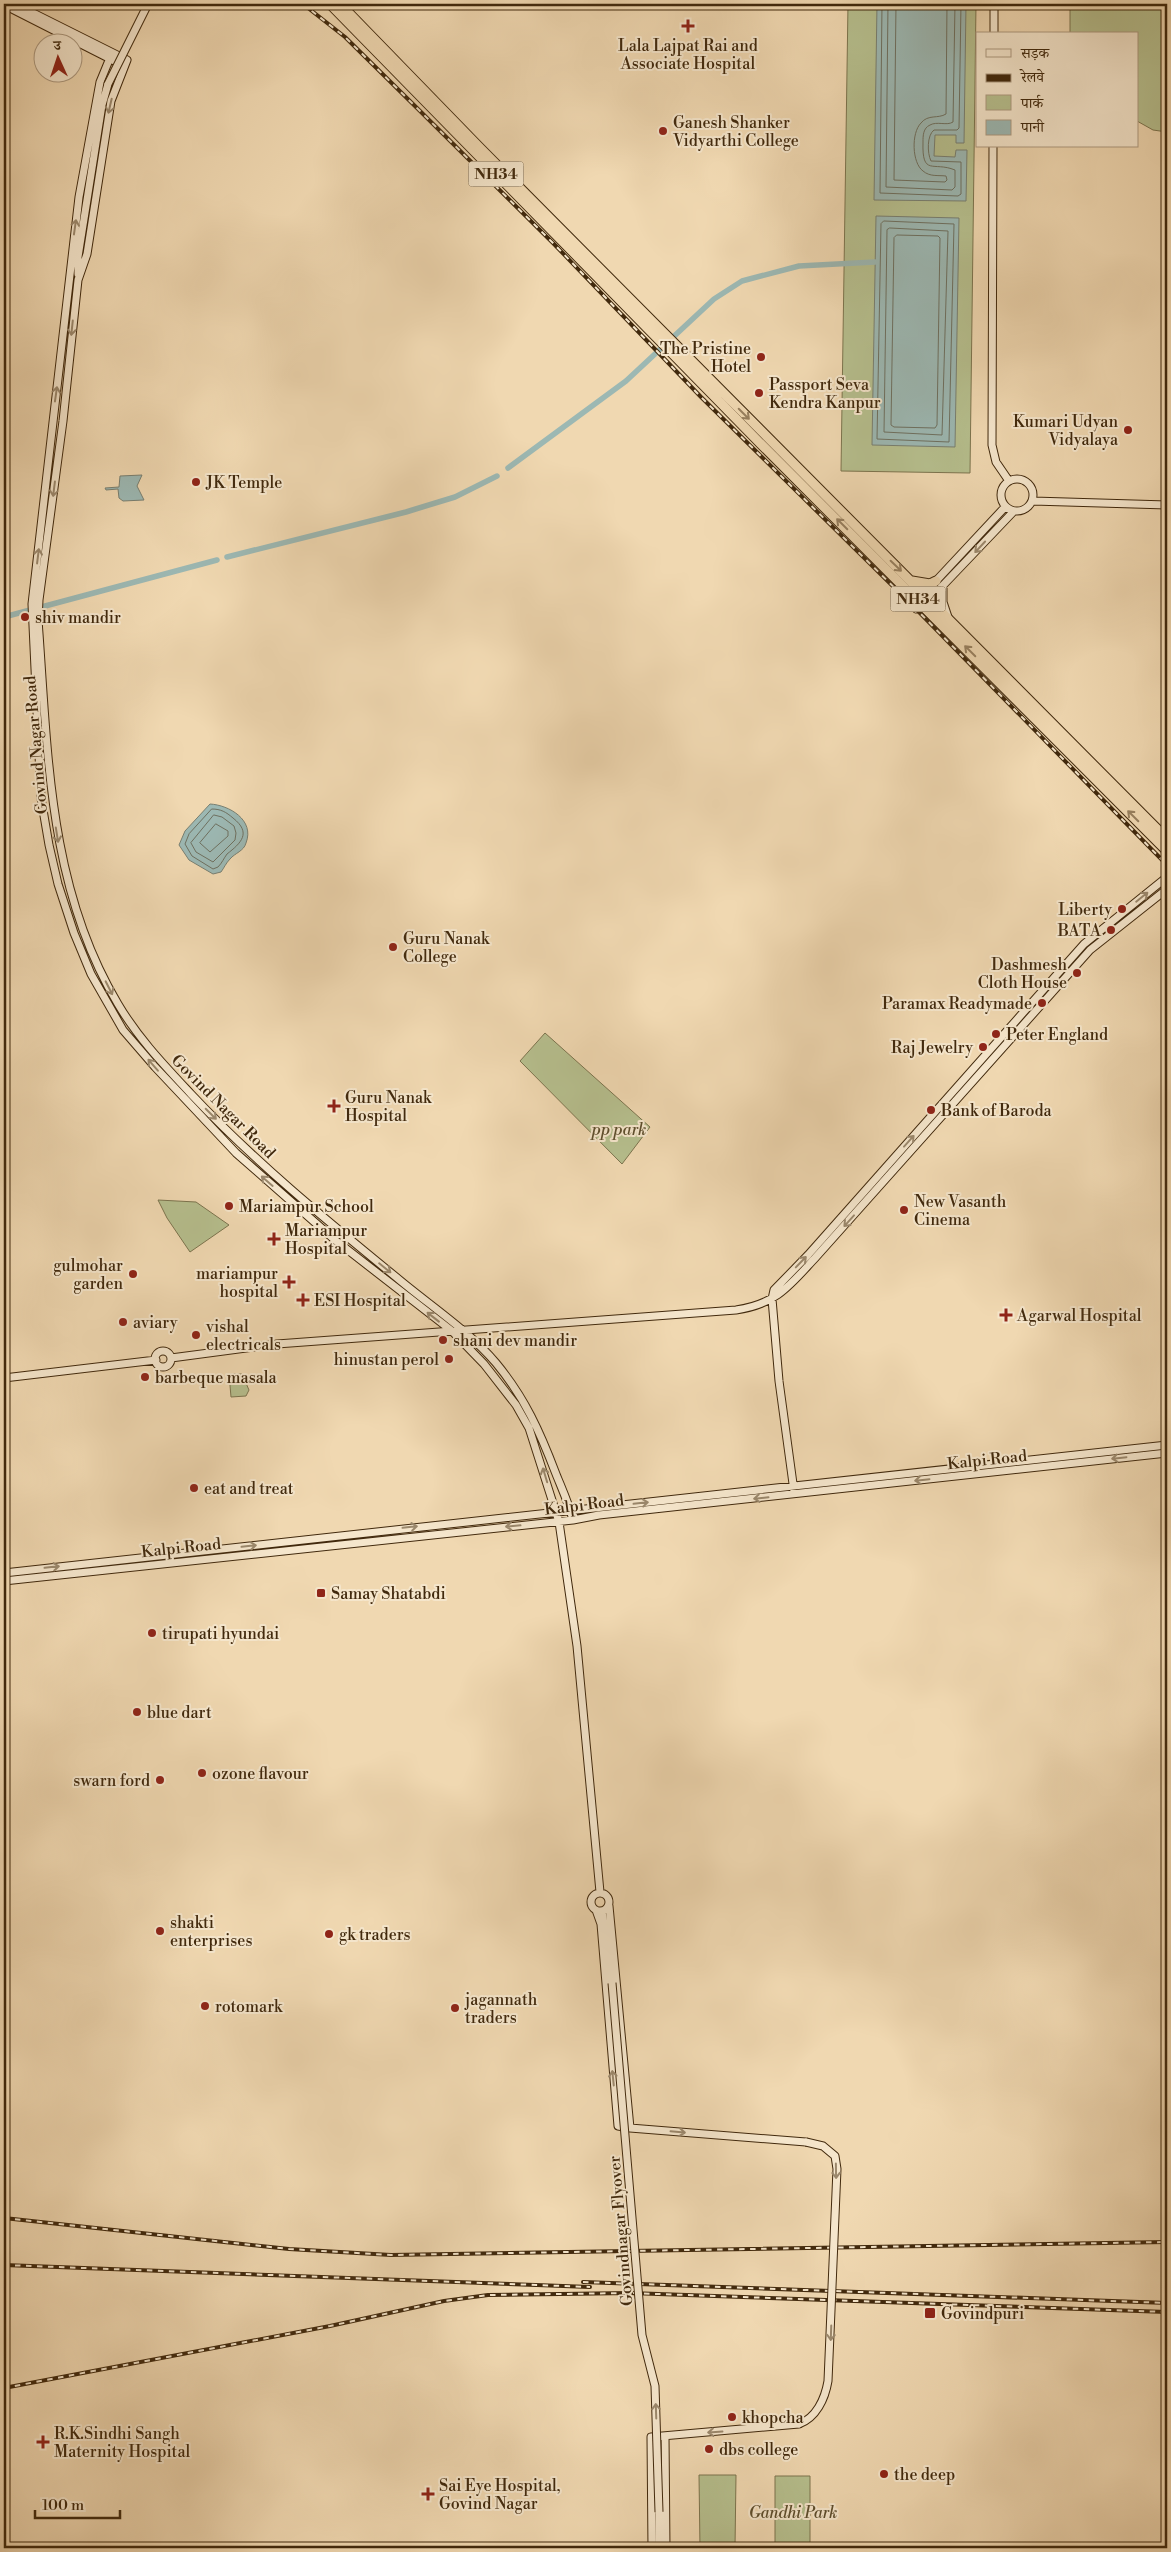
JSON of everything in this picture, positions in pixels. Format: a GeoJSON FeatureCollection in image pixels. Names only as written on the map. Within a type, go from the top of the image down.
{"type":"FeatureCollection","features":[{"type":"Feature","properties":{"kind":"highway","name":"NH34"},"geometry":{"type":"LineString","coordinates":[[330,4],[669,342]]}},
{"type":"Feature","properties":{"kind":"highway","name":"NH34"},"geometry":{"type":"LineString","coordinates":[[340,4],[864,540],[1059,736],[1167,839]]}},
{"type":"Feature","properties":{"kind":"highway","name":"NH34"},"geometry":{"type":"LineString","coordinates":[[864,540],[912,581],[924,599],[948,617],[1167,851]]}},
{"type":"Feature","properties":{"kind":"highway"},"geometry":{"type":"LineString","coordinates":[[912,581],[927,584],[940,583]]}},
{"type":"Feature","properties":{"kind":"main road"},"geometry":{"type":"LineString","coordinates":[[15,4],[111,56],[124,66],[111,101],[87,254],[78,280]]}},
{"type":"Feature","properties":{"kind":"main road"},"geometry":{"type":"LineString","coordinates":[[35,604],[63,421],[78,280],[78,257],[102,105],[108,84],[148,4]]}},
{"type":"Feature","properties":{"kind":"main road"},"geometry":{"type":"LineString","coordinates":[[994,4],[994,32]]}},
{"type":"Feature","properties":{"kind":"main road"},"geometry":{"type":"LineString","coordinates":[[4,5],[111,56]]}},
{"type":"Feature","properties":{"kind":"main road"},"geometry":{"type":"LineString","coordinates":[[35,614],[79,196],[100,82],[111,56]]}},
{"type":"Feature","properties":{"kind":"main road"},"geometry":{"type":"LineString","coordinates":[[993,148],[992,445],[996,462],[1009,482]]}},
{"type":"Feature","properties":{"kind":"main road"},"geometry":{"type":"LineString","coordinates":[[70,275],[78,257]]}},
{"type":"Feature","properties":{"kind":"main road"},"geometry":{"type":"LineString","coordinates":[[1014,479],[1025,481],[1033,489],[1033,501],[1023,511],[1014,512],[1005,507],[1001,492],[1009,482],[1014,479]]}},
{"type":"Feature","properties":{"kind":"main road"},"geometry":{"type":"LineString","coordinates":[[1033,501],[1167,505]]}},
{"type":"Feature","properties":{"kind":"main road"},"geometry":{"type":"LineString","coordinates":[[948,617],[940,583],[1005,507]]}},
{"type":"Feature","properties":{"kind":"main road"},"geometry":{"type":"LineString","coordinates":[[924,599],[1014,512]]}},
{"type":"Feature","properties":{"kind":"main road","name":"Govind Nagar Road"},"geometry":{"type":"LineString","coordinates":[[35,614],[50,792],[58,843],[82,930],[117,1002],[130,1024],[161,1063],[241,1146],[297,1196],[462,1330],[495,1362],[527,1404],[573,1520]]}},
{"type":"Feature","properties":{"kind":"main road","name":"Govind Nagar Road"},"geometry":{"type":"LineString","coordinates":[[35,614],[41,798],[49,845],[74,933],[108,1008],[123,1030],[155,1067],[236,1153],[335,1240],[452,1331],[484,1364],[516,1405],[535,1445],[559,1522],[577,1646],[600,1892]]}},
{"type":"Feature","properties":{"kind":"main road"},"geometry":{"type":"LineString","coordinates":[[794,1490],[779,1381],[772,1299],[774,1290],[808,1255],[1084,944],[1167,877]]}},
{"type":"Feature","properties":{"kind":"main road"},"geometry":{"type":"LineString","coordinates":[[171,1358],[268,1345],[736,1310],[751,1308],[772,1299],[780,1294],[816,1257],[1090,950],[1167,889]]}},
{"type":"Feature","properties":{"kind":"main road"},"geometry":{"type":"LineString","coordinates":[[156,1360],[158,1354],[162,1351],[169,1353],[171,1358]]}},
{"type":"Feature","properties":{"kind":"main road"},"geometry":{"type":"LineString","coordinates":[[156,1360],[161,1366],[166,1366],[171,1358]]}},
{"type":"Feature","properties":{"kind":"main road"},"geometry":{"type":"LineString","coordinates":[[4,1378],[156,1360]]}},
{"type":"Feature","properties":{"kind":"main road","name":"Kalpi Road"},"geometry":{"type":"LineString","coordinates":[[4,1581],[559,1522],[794,1490],[1167,1445]]}},
{"type":"Feature","properties":{"kind":"main road","name":"Kalpi Road"},"geometry":{"type":"LineString","coordinates":[[4,1573],[557,1513],[1167,1453]]}},
{"type":"Feature","properties":{"kind":"main road"},"geometry":{"type":"LineString","coordinates":[[599,1910],[592,1906],[591,1900],[594,1894],[600,1892],[608,1897],[630,2128]]}},
{"type":"Feature","properties":{"kind":"main road"},"geometry":{"type":"LineString","coordinates":[[599,1910],[609,1906]]}},
{"type":"Feature","properties":{"kind":"main road"},"geometry":{"type":"LineString","coordinates":[[599,1910],[618,2126],[806,2142],[823,2146],[836,2156],[828,2382],[824,2395],[814,2416],[799,2424],[651,2437],[652,2548]]}},
{"type":"Feature","properties":{"kind":"main road","name":"Govindnagar Flyover"},"geometry":{"type":"LineString","coordinates":[[599,1910],[606,1934],[620,2056],[642,2335],[655,2386],[659,2548]]}},
{"type":"Feature","properties":{"kind":"main road"},"geometry":{"type":"LineString","coordinates":[[665,2436],[666,2548]]}},
{"type":"Feature","properties":{"kind":"green space"},"geometry":{"type":"Polygon","coordinates":[[[848,4],[976,4],[970,473],[841,471],[848,4]]]}},
{"type":"Feature","properties":{"kind":"green space"},"geometry":{"type":"Polygon","coordinates":[[[1070,4],[1167,4],[1167,132],[1153,130],[1138,122],[1138,32],[1070,32],[1070,4]]]}},
{"type":"Feature","properties":{"kind":"green space","name":"pp park"},"geometry":{"type":"Polygon","coordinates":[[[545,1033],[650,1127],[622,1164],[520,1061],[545,1033]]]}},
{"type":"Feature","properties":{"kind":"green space"},"geometry":{"type":"Polygon","coordinates":[[[158,1200],[196,1202],[229,1225],[190,1252],[167,1218],[158,1200]]]}},
{"type":"Feature","properties":{"kind":"green space"},"geometry":{"type":"Polygon","coordinates":[[[229,1374],[242,1374],[249,1390],[246,1396],[231,1397],[229,1374]]]}},
{"type":"Feature","properties":{"kind":"green space"},"geometry":{"type":"Polygon","coordinates":[[[699,2475],[736,2475],[735,2548],[700,2548],[699,2475]]]}},
{"type":"Feature","properties":{"kind":"green space","name":"Gandhi Park"},"geometry":{"type":"Polygon","coordinates":[[[775,2476],[810,2476],[810,2548],[775,2548],[775,2476]]]}},
{"type":"Feature","properties":{"kind":"water"},"geometry":{"type":"Polygon","coordinates":[[[877,4],[966,4],[964,143],[956,143],[956,135],[935,135],[934,156],[955,157],[956,150],[967,150],[966,201],[874,200],[877,4]]]}},
{"type":"Feature","properties":{"kind":"water"},"geometry":{"type":"Polygon","coordinates":[[[876,216],[959,218],[955,447],[872,445],[876,216]]]}},
{"type":"Feature","properties":{"kind":"water"},"geometry":{"type":"Polygon","coordinates":[[[142,475],[137,486],[144,500],[123,501],[119,498],[118,489],[106,490],[105,488],[119,487],[120,476],[142,475]]]}},
{"type":"Feature","properties":{"kind":"water"},"geometry":{"type":"Polygon","coordinates":[[[210,804],[225,807],[238,815],[247,827],[248,835],[243,848],[227,862],[221,872],[213,874],[189,860],[179,845],[185,831],[210,804]]]}},
{"type":"Feature","properties":{"kind":"waterway"},"geometry":{"type":"LineString","coordinates":[[508,468],[626,381],[714,299],[742,281],[799,266],[875,262]]}},
{"type":"Feature","properties":{"kind":"waterway"},"geometry":{"type":"LineString","coordinates":[[227,557],[406,512],[455,497],[497,476]]}},
{"type":"Feature","properties":{"kind":"waterway"},"geometry":{"type":"LineString","coordinates":[[4,617],[217,560]]}},
{"type":"Feature","properties":{"kind":"railway"},"geometry":{"type":"LineString","coordinates":[[303,4],[345,37],[554,244],[701,397],[916,609],[1167,865]]}},
{"type":"Feature","properties":{"kind":"railway"},"geometry":{"type":"LineString","coordinates":[[4,2218],[289,2249],[391,2255],[1167,2242]]}},
{"type":"Feature","properties":{"kind":"railway"},"geometry":{"type":"LineString","coordinates":[[4,2265],[590,2287]]}},
{"type":"Feature","properties":{"kind":"railway"},"geometry":{"type":"LineString","coordinates":[[583,2282],[1167,2303]]}},
{"type":"Feature","properties":{"kind":"railway"},"geometry":{"type":"LineString","coordinates":[[4,2388],[330,2326],[444,2301],[488,2295],[630,2293],[1167,2312]]}},
{"type":"Feature","properties":{"kind":"place","name":"Lala Lajpat Rai and Associate Hospital"},"geometry":{"type":"Point","coordinates":[688,26]}},
{"type":"Feature","properties":{"kind":"place","name":"Ganesh Shanker Vidyarthi College"},"geometry":{"type":"Point","coordinates":[663,131]}},
{"type":"Feature","properties":{"kind":"place","name":"The Pristine Hotel"},"geometry":{"type":"Point","coordinates":[761,357]}},
{"type":"Feature","properties":{"kind":"place","name":"Passport Seva Kendra Kanpur"},"geometry":{"type":"Point","coordinates":[759,393]}},
{"type":"Feature","properties":{"kind":"place","name":"Kumari Udyan Vidyalaya"},"geometry":{"type":"Point","coordinates":[1128,430]}},
{"type":"Feature","properties":{"kind":"place","name":"JK Temple"},"geometry":{"type":"Point","coordinates":[196,482]}},
{"type":"Feature","properties":{"kind":"place","name":"shiv mandir"},"geometry":{"type":"Point","coordinates":[25,617]}},
{"type":"Feature","properties":{"kind":"place","name":"Liberty"},"geometry":{"type":"Point","coordinates":[1122,909]}},
{"type":"Feature","properties":{"kind":"place","name":"BATA"},"geometry":{"type":"Point","coordinates":[1111,930]}},
{"type":"Feature","properties":{"kind":"place","name":"Guru Nanak College"},"geometry":{"type":"Point","coordinates":[393,947]}},
{"type":"Feature","properties":{"kind":"place","name":"Dashmesh Cloth House"},"geometry":{"type":"Point","coordinates":[1077,973]}},
{"type":"Feature","properties":{"kind":"place","name":"Paramax Readymade"},"geometry":{"type":"Point","coordinates":[1042,1003]}},
{"type":"Feature","properties":{"kind":"place","name":"Peter England"},"geometry":{"type":"Point","coordinates":[996,1034]}},
{"type":"Feature","properties":{"kind":"place","name":"Raj Jewelry"},"geometry":{"type":"Point","coordinates":[983,1047]}},
{"type":"Feature","properties":{"kind":"place","name":"Guru Nanak Hospital"},"geometry":{"type":"Point","coordinates":[334,1106]}},
{"type":"Feature","properties":{"kind":"place","name":"Bank of Baroda"},"geometry":{"type":"Point","coordinates":[931,1110]}},
{"type":"Feature","properties":{"kind":"place","name":"Mariampur School"},"geometry":{"type":"Point","coordinates":[229,1206]}},
{"type":"Feature","properties":{"kind":"place","name":"New Vasanth Cinema"},"geometry":{"type":"Point","coordinates":[904,1210]}},
{"type":"Feature","properties":{"kind":"place","name":"Mariampur Hospital"},"geometry":{"type":"Point","coordinates":[274,1239]}},
{"type":"Feature","properties":{"kind":"place","name":"gulmohar garden"},"geometry":{"type":"Point","coordinates":[133,1274]}},
{"type":"Feature","properties":{"kind":"place","name":"mariampur hospital"},"geometry":{"type":"Point","coordinates":[289,1282]}},
{"type":"Feature","properties":{"kind":"place","name":"ESI Hospital"},"geometry":{"type":"Point","coordinates":[303,1300]}},
{"type":"Feature","properties":{"kind":"place","name":"Agarwal Hospital"},"geometry":{"type":"Point","coordinates":[1006,1315]}},
{"type":"Feature","properties":{"kind":"place","name":"aviary"},"geometry":{"type":"Point","coordinates":[123,1322]}},
{"type":"Feature","properties":{"kind":"place","name":"vishal electricals"},"geometry":{"type":"Point","coordinates":[196,1335]}},
{"type":"Feature","properties":{"kind":"place","name":"shani dev mandir"},"geometry":{"type":"Point","coordinates":[443,1340]}},
{"type":"Feature","properties":{"kind":"place","name":"hinustan perol"},"geometry":{"type":"Point","coordinates":[449,1359]}},
{"type":"Feature","properties":{"kind":"place","name":"barbeque masala"},"geometry":{"type":"Point","coordinates":[145,1377]}},
{"type":"Feature","properties":{"kind":"place","name":"eat and treat"},"geometry":{"type":"Point","coordinates":[194,1488]}},
{"type":"Feature","properties":{"kind":"place","name":"Samay Shatabdi"},"geometry":{"type":"Point","coordinates":[321,1593]}},
{"type":"Feature","properties":{"kind":"place","name":"tirupati hyundai"},"geometry":{"type":"Point","coordinates":[152,1633]}},
{"type":"Feature","properties":{"kind":"place","name":"blue dart"},"geometry":{"type":"Point","coordinates":[137,1712]}},
{"type":"Feature","properties":{"kind":"place","name":"ozone flavour"},"geometry":{"type":"Point","coordinates":[202,1773]}},
{"type":"Feature","properties":{"kind":"place","name":"swarn ford"},"geometry":{"type":"Point","coordinates":[160,1780]}},
{"type":"Feature","properties":{"kind":"place","name":"shakti enterprises"},"geometry":{"type":"Point","coordinates":[160,1931]}},
{"type":"Feature","properties":{"kind":"place","name":"gk traders"},"geometry":{"type":"Point","coordinates":[329,1934]}},
{"type":"Feature","properties":{"kind":"place","name":"rotomark"},"geometry":{"type":"Point","coordinates":[205,2006]}},
{"type":"Feature","properties":{"kind":"place","name":"jagannath traders"},"geometry":{"type":"Point","coordinates":[455,2008]}},
{"type":"Feature","properties":{"kind":"place","name":"Govindpuri"},"geometry":{"type":"Point","coordinates":[930,2313]}},
{"type":"Feature","properties":{"kind":"place","name":"khopcha"},"geometry":{"type":"Point","coordinates":[732,2417]}},
{"type":"Feature","properties":{"kind":"place","name":"R.K.Sindhi Sangh Maternity Hospital"},"geometry":{"type":"Point","coordinates":[43,2442]}},
{"type":"Feature","properties":{"kind":"place","name":"dbs college"},"geometry":{"type":"Point","coordinates":[709,2449]}},
{"type":"Feature","properties":{"kind":"place","name":"the deep"},"geometry":{"type":"Point","coordinates":[884,2474]}},
{"type":"Feature","properties":{"kind":"place","name":"Sai Eye Hospital, Govind Nagar"},"geometry":{"type":"Point","coordinates":[428,2494]}}]}
